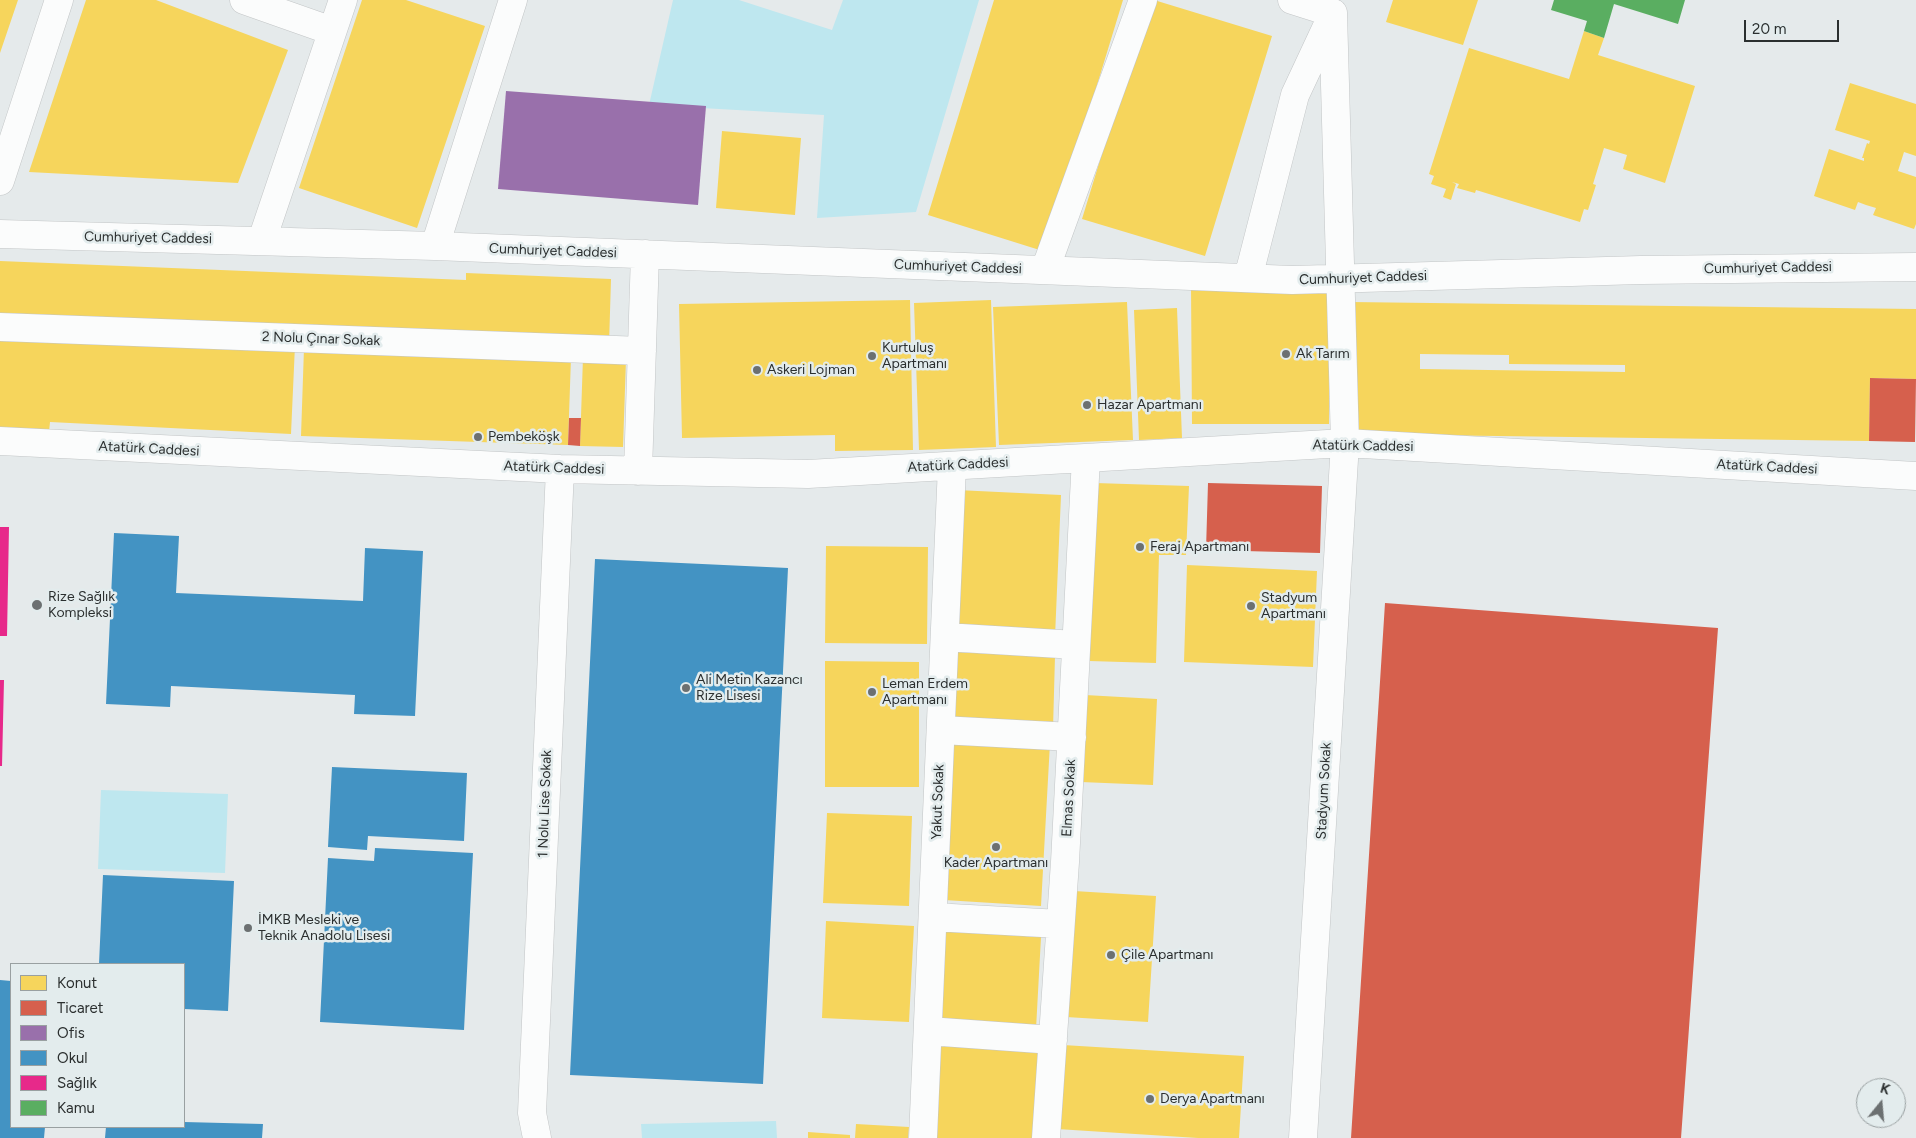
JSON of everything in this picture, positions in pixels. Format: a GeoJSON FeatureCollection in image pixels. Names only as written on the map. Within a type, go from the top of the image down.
{"type":"FeatureCollection","features":[{"type":"Feature","properties":{"kind":"street"},"geometry":{"type":"LineString","coordinates":[[0,180],[59,0]]}},
{"type":"Feature","properties":{"kind":"street"},"geometry":{"type":"LineString","coordinates":[[244,0],[332,31]]}},
{"type":"Feature","properties":{"kind":"street"},"geometry":{"type":"LineString","coordinates":[[262,240],[343,0]]}},
{"type":"Feature","properties":{"kind":"street"},"geometry":{"type":"LineString","coordinates":[[435,246],[513,0]]}},
{"type":"Feature","properties":{"kind":"street"},"geometry":{"type":"LineString","coordinates":[[1045,270],[1143,0]]}},
{"type":"Feature","properties":{"kind":"street"},"geometry":{"type":"LineString","coordinates":[[1248,278],[1295,95],[1335,7],[1292,0]]}},
{"type":"Feature","properties":{"kind":"street","name":"Stadyum Sokak"},"geometry":{"type":"LineString","coordinates":[[1303,1138],[1345,443],[1335,7]]}},
{"type":"Feature","properties":{"kind":"street","name":"Cumhuriyet Caddesi"},"geometry":{"type":"LineString","coordinates":[[0,234],[435,246],[1292,280],[1641,270],[1916,267]]}},
{"type":"Feature","properties":{"kind":"street"},"geometry":{"type":"LineString","coordinates":[[638,471],[645,254]]}},
{"type":"Feature","properties":{"kind":"street","name":"2 Nolu Çınar Sokak"},"geometry":{"type":"LineString","coordinates":[[0,327],[642,351]]}},
{"type":"Feature","properties":{"kind":"street","name":"Atatürk Caddesi"},"geometry":{"type":"LineString","coordinates":[[0,441],[560,469],[808,474],[1345,443],[1916,476]]}},
{"type":"Feature","properties":{"kind":"street","name":"Elmas Sokak"},"geometry":{"type":"LineString","coordinates":[[1046,1138],[1065,862],[1086,458]]}},
{"type":"Feature","properties":{"kind":"street","name":"Yakut Sokak"},"geometry":{"type":"LineString","coordinates":[[923,1138],[952,466]]}},
{"type":"Feature","properties":{"kind":"street","name":"1 Nolu Lise Sokak"},"geometry":{"type":"LineString","coordinates":[[537,1138],[532,1113],[560,469]]}},
{"type":"Feature","properties":{"kind":"street"},"geometry":{"type":"LineString","coordinates":[[945,637],[1076,645]]}},
{"type":"Feature","properties":{"kind":"street"},"geometry":{"type":"LineString","coordinates":[[941,730],[1072,737]]}},
{"type":"Feature","properties":{"kind":"street"},"geometry":{"type":"LineString","coordinates":[[933,917],[1060,924]]}},
{"type":"Feature","properties":{"kind":"street"},"geometry":{"type":"LineString","coordinates":[[928,1032],[1053,1040]]}},
{"type":"Feature","properties":{"kind":"shaded area"},"geometry":{"type":"Polygon","coordinates":[[[673,0],[739,0],[832,30],[843,0],[979,0],[916,212],[817,218],[824,115],[649,105],[673,0]]]}},
{"type":"Feature","properties":{"kind":"shaded area"},"geometry":{"type":"Polygon","coordinates":[[[101,790],[228,794],[225,873],[98,869],[101,790]]]}},
{"type":"Feature","properties":{"kind":"shaded area"},"geometry":{"type":"Polygon","coordinates":[[[776,1121],[777,1138],[642,1138],[641,1124],[776,1121]]]}},
{"type":"Feature","properties":{"kind":"building: Konut"},"geometry":{"type":"Polygon","coordinates":[[[0,0],[18,0],[0,53],[0,0]]]}},
{"type":"Feature","properties":{"kind":"building: Konut"},"geometry":{"type":"Polygon","coordinates":[[[86,0],[156,0],[288,50],[238,183],[29,172],[86,0]]]}},
{"type":"Feature","properties":{"kind":"building: Konut"},"geometry":{"type":"Polygon","coordinates":[[[362,0],[406,0],[485,26],[417,228],[299,188],[362,0]]]}},
{"type":"Feature","properties":{"kind":"building: Konut"},"geometry":{"type":"Polygon","coordinates":[[[994,0],[1123,0],[1046,252],[928,215],[994,0]]]}},
{"type":"Feature","properties":{"kind":"building: Konut"},"geometry":{"type":"Polygon","coordinates":[[[1149,0],[1272,36],[1205,256],[1082,219],[1149,0]]]}},
{"type":"Feature","properties":{"kind":"building: Konut"},"geometry":{"type":"Polygon","coordinates":[[[1393,0],[1478,0],[1463,45],[1386,22],[1393,0]]]}},
{"type":"Feature","properties":{"kind":"building: Konut"},"geometry":{"type":"Polygon","coordinates":[[[1584,31],[1604,38],[1598,55],[1695,86],[1665,183],[1623,169],[1627,155],[1604,148],[1593,184],[1596,185],[1588,210],[1584,209],[1580,222],[1476,190],[1475,193],[1457,188],[1459,184],[1452,182],[1456,184],[1451,200],[1443,197],[1446,189],[1431,184],[1434,176],[1429,174],[1469,48],[1569,79],[1584,31]]]}},
{"type":"Feature","properties":{"kind":"building: Konut"},"geometry":{"type":"Polygon","coordinates":[[[1850,83],[1916,104],[1916,156],[1904,152],[1898,171],[1916,177],[1916,224],[1914,229],[1873,215],[1876,208],[1858,202],[1855,210],[1814,196],[1829,149],[1864,161],[1864,158],[1862,158],[1867,143],[1869,144],[1870,141],[1835,130],[1850,83]]]}},
{"type":"Feature","properties":{"kind":"building: Konut"},"geometry":{"type":"Polygon","coordinates":[[[722,131],[801,138],[795,215],[716,208],[722,131]]]}},
{"type":"Feature","properties":{"kind":"building: Konut"},"geometry":{"type":"Polygon","coordinates":[[[0,261],[466,280],[466,273],[611,279],[609,345],[0,320],[0,261]]]}},
{"type":"Feature","properties":{"kind":"building: Konut","name":"Ak Tarım"},"geometry":{"type":"Polygon","coordinates":[[[1191,285],[1330,285],[1329,424],[1192,424],[1191,285]]]}},
{"type":"Feature","properties":{"kind":"building: Konut","name":"Askeri Lojman"},"geometry":{"type":"Polygon","coordinates":[[[910,300],[913,450],[835,451],[835,435],[682,438],[679,304],[910,300]]]}},
{"type":"Feature","properties":{"kind":"building: Konut","name":"Kurtuluş Apartmanı"},"geometry":{"type":"Polygon","coordinates":[[[991,300],[996,447],[919,450],[914,303],[991,300]]]}},
{"type":"Feature","properties":{"kind":"building: Konut","name":"Hazar Apartmanı"},"geometry":{"type":"Polygon","coordinates":[[[1127,302],[1133,440],[999,445],[993,307],[1127,302]]]}},
{"type":"Feature","properties":{"kind":"building: Konut"},"geometry":{"type":"Polygon","coordinates":[[[1350,302],[1916,309],[1916,379],[1870,378],[1869,441],[1349,434],[1350,302]],[[1420,354],[1420,369],[1625,372],[1625,365],[1509,364],[1509,355],[1420,354]]]}},
{"type":"Feature","properties":{"kind":"building: Konut"},"geometry":{"type":"Polygon","coordinates":[[[1177,308],[1182,438],[1139,440],[1134,310],[1177,308]]]}},
{"type":"Feature","properties":{"kind":"building: Konut"},"geometry":{"type":"Polygon","coordinates":[[[0,332],[295,345],[291,434],[50,422],[49,432],[0,429],[0,332]]]}},
{"type":"Feature","properties":{"kind":"building: Konut"},"geometry":{"type":"Polygon","coordinates":[[[304,348],[571,357],[568,445],[301,436],[304,348]]]}},
{"type":"Feature","properties":{"kind":"building: Konut"},"geometry":{"type":"Polygon","coordinates":[[[583,357],[626,359],[623,447],[580,446],[583,357]]]}},
{"type":"Feature","properties":{"kind":"building: Konut","name":"Feraj Apartmanı"},"geometry":{"type":"Polygon","coordinates":[[[1095,483],[1189,486],[1186,555],[1159,555],[1156,663],[1089,661],[1095,483]]]}},
{"type":"Feature","properties":{"kind":"building: Konut"},"geometry":{"type":"Polygon","coordinates":[[[957,490],[1061,495],[1055,637],[951,633],[957,490]]]}},
{"type":"Feature","properties":{"kind":"building: Konut"},"geometry":{"type":"Polygon","coordinates":[[[826,546],[928,547],[927,644],[825,643],[826,546]]]}},
{"type":"Feature","properties":{"kind":"building: Konut","name":"Stadyum Apartmanı"},"geometry":{"type":"Polygon","coordinates":[[[1187,565],[1317,571],[1313,667],[1184,662],[1187,565]]]}},
{"type":"Feature","properties":{"kind":"building: Konut"},"geometry":{"type":"Polygon","coordinates":[[[952,652],[1055,656],[1053,729],[949,725],[952,652]]]}},
{"type":"Feature","properties":{"kind":"building: Konut","name":"Leman Erdem Apartmanı"},"geometry":{"type":"Polygon","coordinates":[[[825,661],[919,662],[919,787],[825,787],[825,661]]]}},
{"type":"Feature","properties":{"kind":"building: Konut"},"geometry":{"type":"Polygon","coordinates":[[[1085,695],[1157,699],[1153,785],[1081,782],[1085,695]]]}},
{"type":"Feature","properties":{"kind":"building: Konut","name":"Kader Apartmanı"},"geometry":{"type":"Polygon","coordinates":[[[954,738],[1050,743],[1041,906],[944,900],[954,738]]]}},
{"type":"Feature","properties":{"kind":"building: Konut"},"geometry":{"type":"Polygon","coordinates":[[[827,813],[912,816],[909,906],[823,903],[827,813]]]}},
{"type":"Feature","properties":{"kind":"building: Konut","name":"Çile Apartmanı"},"geometry":{"type":"Polygon","coordinates":[[[1074,891],[1156,896],[1148,1022],[1066,1017],[1074,891]]]}},
{"type":"Feature","properties":{"kind":"building: Konut"},"geometry":{"type":"Polygon","coordinates":[[[826,921],[914,926],[909,1022],[822,1018],[826,921]]]}},
{"type":"Feature","properties":{"kind":"building: Konut"},"geometry":{"type":"Polygon","coordinates":[[[945,931],[1041,937],[1036,1029],[940,1023],[945,931]]]}},
{"type":"Feature","properties":{"kind":"building: Konut"},"geometry":{"type":"Polygon","coordinates":[[[937,1044],[1041,1049],[1037,1138],[933,1138],[937,1044]]]}},
{"type":"Feature","properties":{"kind":"building: Konut","name":"Derya Apartmanı"},"geometry":{"type":"Polygon","coordinates":[[[1063,1045],[1244,1056],[1239,1138],[1198,1138],[1057,1129],[1063,1045]]]}},
{"type":"Feature","properties":{"kind":"building: Konut"},"geometry":{"type":"Polygon","coordinates":[[[856,1124],[909,1127],[908,1138],[855,1138],[856,1124]]]}},
{"type":"Feature","properties":{"kind":"building: Konut"},"geometry":{"type":"Polygon","coordinates":[[[808,1132],[850,1135],[850,1138],[808,1138],[808,1132]]]}},
{"type":"Feature","properties":{"kind":"building: Ticaret"},"geometry":{"type":"Polygon","coordinates":[[[1870,378],[1916,379],[1915,442],[1869,441],[1870,378]]]}},
{"type":"Feature","properties":{"kind":"building: Ticaret"},"geometry":{"type":"Polygon","coordinates":[[[569,418],[581,418],[580,446],[568,445],[569,418]]]}},
{"type":"Feature","properties":{"kind":"building: Ticaret"},"geometry":{"type":"Polygon","coordinates":[[[1208,483],[1322,486],[1320,553],[1206,550],[1208,483]]]}},
{"type":"Feature","properties":{"kind":"building: Ticaret"},"geometry":{"type":"Polygon","coordinates":[[[1385,603],[1718,628],[1681,1138],[1351,1138],[1385,603]]]}},
{"type":"Feature","properties":{"kind":"building: Ofis"},"geometry":{"type":"Polygon","coordinates":[[[506,91],[706,106],[698,205],[498,189],[506,91]]]}},
{"type":"Feature","properties":{"kind":"building: Okul"},"geometry":{"type":"Polygon","coordinates":[[[114,533],[179,536],[176,593],[363,601],[365,548],[423,551],[415,716],[354,714],[355,695],[171,686],[170,707],[106,704],[114,533]]]}},
{"type":"Feature","properties":{"kind":"building: Okul","name":"Ali Metin Kazancı Rize Lisesi"},"geometry":{"type":"Polygon","coordinates":[[[595,559],[788,568],[763,1084],[570,1075],[595,559]]]}},
{"type":"Feature","properties":{"kind":"building: Okul"},"geometry":{"type":"Polygon","coordinates":[[[332,767],[467,773],[464,841],[368,836],[367,850],[328,847],[332,767]]]}},
{"type":"Feature","properties":{"kind":"building: Okul"},"geometry":{"type":"Polygon","coordinates":[[[375,848],[473,853],[464,1030],[320,1022],[328,858],[374,861],[375,848]]]}},
{"type":"Feature","properties":{"kind":"building: Okul"},"geometry":{"type":"Polygon","coordinates":[[[103,875],[234,881],[228,1011],[185,1009],[185,963],[99,963],[103,875]]]}},
{"type":"Feature","properties":{"kind":"building: Okul"},"geometry":{"type":"Polygon","coordinates":[[[0,980],[10,981],[10,1128],[45,1128],[44,1138],[0,1138],[0,980]]]}},
{"type":"Feature","properties":{"kind":"building: Okul"},"geometry":{"type":"Polygon","coordinates":[[[185,1122],[263,1124],[262,1138],[105,1138],[106,1128],[185,1128],[185,1122]]]}},
{"type":"Feature","properties":{"kind":"building: Sağlık"},"geometry":{"type":"Polygon","coordinates":[[[0,527],[9,527],[7,636],[0,636],[0,527]]]}},
{"type":"Feature","properties":{"kind":"building: Sağlık"},"geometry":{"type":"Polygon","coordinates":[[[0,680],[4,680],[2,766],[0,766],[0,680]]]}},
{"type":"Feature","properties":{"kind":"building: Kamu"},"geometry":{"type":"Polygon","coordinates":[[[1554,0],[1685,0],[1678,24],[1614,4],[1604,38],[1584,31],[1587,21],[1551,10],[1554,0]]]}},
{"type":"Feature","properties":{"kind":"place","name":"Ak Tarım"},"geometry":{"type":"Point","coordinates":[1286,354]}},
{"type":"Feature","properties":{"kind":"place","name":"Kurtuluş Apartmanı"},"geometry":{"type":"Point","coordinates":[872,356]}},
{"type":"Feature","properties":{"kind":"place","name":"Askeri Lojman"},"geometry":{"type":"Point","coordinates":[757,370]}},
{"type":"Feature","properties":{"kind":"place","name":"Hazar Apartmanı"},"geometry":{"type":"Point","coordinates":[1087,405]}},
{"type":"Feature","properties":{"kind":"place","name":"Pembeköşk"},"geometry":{"type":"Point","coordinates":[478,437]}},
{"type":"Feature","properties":{"kind":"place","name":"Feraj Apartmanı"},"geometry":{"type":"Point","coordinates":[1140,547]}},
{"type":"Feature","properties":{"kind":"place","name":"Rize Sağlık Kompleksi"},"geometry":{"type":"Point","coordinates":[37,605]}},
{"type":"Feature","properties":{"kind":"place","name":"Stadyum Apartmanı"},"geometry":{"type":"Point","coordinates":[1251,606]}},
{"type":"Feature","properties":{"kind":"place","name":"Ali Metin Kazancı Rize Lisesi"},"geometry":{"type":"Point","coordinates":[686,688]}},
{"type":"Feature","properties":{"kind":"place","name":"Leman Erdem Apartmanı"},"geometry":{"type":"Point","coordinates":[872,692]}},
{"type":"Feature","properties":{"kind":"place","name":"Kader Apartmanı"},"geometry":{"type":"Point","coordinates":[996,847]}},
{"type":"Feature","properties":{"kind":"place","name":"İMKB Mesleki ve Teknik Anadolu Lisesi"},"geometry":{"type":"Point","coordinates":[248,928]}},
{"type":"Feature","properties":{"kind":"place","name":"Çile Apartmanı"},"geometry":{"type":"Point","coordinates":[1111,955]}},
{"type":"Feature","properties":{"kind":"place","name":"Derya Apartmanı"},"geometry":{"type":"Point","coordinates":[1150,1099]}}]}
